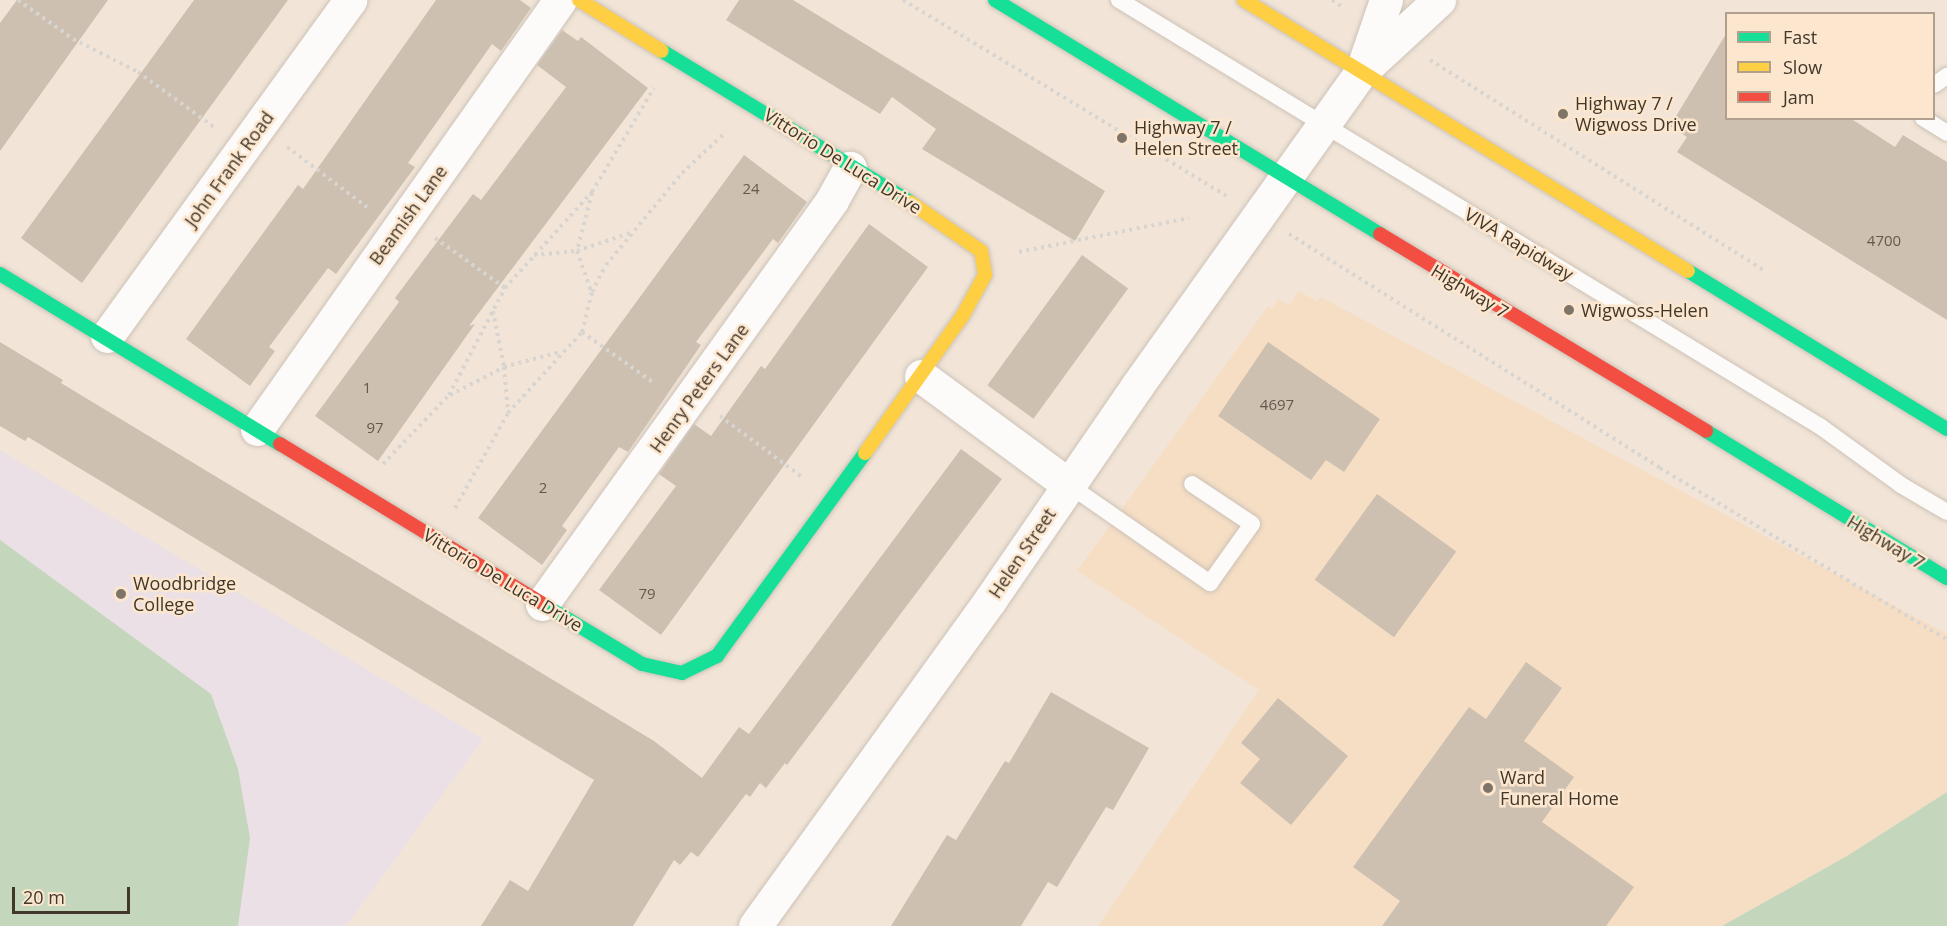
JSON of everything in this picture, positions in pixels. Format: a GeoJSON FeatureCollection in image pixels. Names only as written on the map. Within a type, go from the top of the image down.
{"type":"FeatureCollection","features":[{"type":"Feature","properties":{"kind":"main road","name":"Vittorio De Luca Drive"},"geometry":{"type":"LineString","coordinates":[[0,274],[107,336],[642,664],[682,673],[717,656],[921,376],[985,275],[981,251],[938,219],[850,168],[579,0]]}},
{"type":"Feature","properties":{"kind":"main road","name":"Highway 7"},"geometry":{"type":"LineString","coordinates":[[995,0],[1947,578]]}},
{"type":"Feature","properties":{"kind":"main road"},"geometry":{"type":"LineString","coordinates":[[1244,0],[1947,429]]}},
{"type":"Feature","properties":{"kind":"street","name":"John Frank Road"},"geometry":{"type":"LineString","coordinates":[[107,336],[350,0]]}},
{"type":"Feature","properties":{"kind":"street","name":"Beamish Lane"},"geometry":{"type":"LineString","coordinates":[[257,429],[560,0]]}},
{"type":"Feature","properties":{"kind":"street"},"geometry":{"type":"LineString","coordinates":[[1362,71],[1386,0]]}},
{"type":"Feature","properties":{"kind":"street"},"geometry":{"type":"LineString","coordinates":[[1362,71],[1439,0]]}},
{"type":"Feature","properties":{"kind":"street","name":"Helen Street"},"geometry":{"type":"LineString","coordinates":[[755,926],[1362,71]]}},
{"type":"Feature","properties":{"kind":"street","name":"Henry Peters Lane"},"geometry":{"type":"LineString","coordinates":[[542,604],[832,200],[850,168]]}},
{"type":"Feature","properties":{"kind":"street"},"geometry":{"type":"LineString","coordinates":[[921,376],[1069,485]]}},
{"type":"Feature","properties":{"kind":"lane","name":"VIVA Rapidway"},"geometry":{"type":"LineString","coordinates":[[1119,0],[1821,427],[1901,485],[1947,512]]}},
{"type":"Feature","properties":{"kind":"lane"},"geometry":{"type":"LineString","coordinates":[[1926,120],[1947,133]]}},
{"type":"Feature","properties":{"kind":"lane"},"geometry":{"type":"LineString","coordinates":[[1069,485],[1210,583],[1252,524],[1192,484]]}},
{"type":"Feature","properties":{"kind":"path"},"geometry":{"type":"LineString","coordinates":[[18,0],[73,39],[138,72],[224,135]]}},
{"type":"Feature","properties":{"kind":"path"},"geometry":{"type":"LineString","coordinates":[[903,0],[1159,153]]}},
{"type":"Feature","properties":{"kind":"path"},"geometry":{"type":"LineString","coordinates":[[379,467],[449,395],[505,288],[592,192],[655,85]]}},
{"type":"Feature","properties":{"kind":"path"},"geometry":{"type":"LineString","coordinates":[[1499,102],[1768,273]]}},
{"type":"Feature","properties":{"kind":"path"},"geometry":{"type":"LineString","coordinates":[[453,512],[508,412],[561,352],[582,332],[592,292],[630,233],[682,173],[729,130]]}},
{"type":"Feature","properties":{"kind":"path"},"geometry":{"type":"LineString","coordinates":[[287,146],[371,210]]}},
{"type":"Feature","properties":{"kind":"path"},"geometry":{"type":"LineString","coordinates":[[592,192],[577,251],[592,292]]}},
{"type":"Feature","properties":{"kind":"path"},"geometry":{"type":"LineString","coordinates":[[1016,252],[1189,218]]}},
{"type":"Feature","properties":{"kind":"path"},"geometry":{"type":"LineString","coordinates":[[533,255],[577,251],[630,233]]}},
{"type":"Feature","properties":{"kind":"path"},"geometry":{"type":"LineString","coordinates":[[432,236],[505,288]]}},
{"type":"Feature","properties":{"kind":"path"},"geometry":{"type":"LineString","coordinates":[[1364,281],[1660,468],[1947,640]]}},
{"type":"Feature","properties":{"kind":"path"},"geometry":{"type":"LineString","coordinates":[[493,310],[504,367],[508,412]]}},
{"type":"Feature","properties":{"kind":"path"},"geometry":{"type":"LineString","coordinates":[[582,332],[658,386]]}},
{"type":"Feature","properties":{"kind":"path"},"geometry":{"type":"LineString","coordinates":[[449,395],[504,367],[561,352]]}},
{"type":"Feature","properties":{"kind":"path"},"geometry":{"type":"LineString","coordinates":[[710,408],[802,477]]}},
{"type":"Feature","properties":{"kind":"shaded area"},"geometry":{"type":"Polygon","coordinates":[[[1298,291],[1317,301],[1321,297],[1947,634],[1947,792],[1847,856],[1722,926],[1098,926],[1259,690],[1077,571],[1268,306],[1273,309],[1278,299],[1290,305],[1298,291]]]}},
{"type":"Feature","properties":{"kind":"shaded area","name":"Woodbridge College"},"geometry":{"type":"Polygon","coordinates":[[[0,450],[483,739],[346,926],[0,926],[0,450]]]}},
{"type":"Feature","properties":{"kind":"green space"},"geometry":{"type":"Polygon","coordinates":[[[0,540],[211,694],[238,769],[250,838],[238,926],[0,926],[0,540]]]}},
{"type":"Feature","properties":{"kind":"green space"},"geometry":{"type":"Polygon","coordinates":[[[1947,792],[1947,926],[1722,926],[1847,856],[1947,792]]]}},
{"type":"Feature","properties":{"kind":"building"},"geometry":{"type":"Polygon","coordinates":[[[17,0],[108,0],[0,151],[0,23],[17,0]]]}},
{"type":"Feature","properties":{"kind":"building"},"geometry":{"type":"Polygon","coordinates":[[[194,0],[288,0],[82,283],[21,238],[194,0]]]}},
{"type":"Feature","properties":{"kind":"building"},"geometry":{"type":"Polygon","coordinates":[[[436,0],[520,0],[531,8],[501,51],[492,44],[408,163],[415,167],[336,274],[328,268],[269,347],[275,351],[250,386],[186,339],[298,185],[303,189],[436,0]]]}},
{"type":"Feature","properties":{"kind":"building"},"geometry":{"type":"Polygon","coordinates":[[[739,0],[793,0],[1105,191],[1075,241],[922,149],[936,129],[892,97],[880,114],[726,20],[739,0]]]}},
{"type":"Feature","properties":{"kind":"building"},"geometry":{"type":"Polygon","coordinates":[[[562,30],[578,41],[581,37],[648,88],[469,326],[475,324],[378,461],[315,416],[399,302],[395,298],[473,194],[481,200],[566,87],[537,65],[562,30]]]}},
{"type":"Feature","properties":{"kind":"building"},"geometry":{"type":"Polygon","coordinates":[[[1725,36],[1725,120],[1853,120],[1895,147],[1903,135],[1947,162],[1947,320],[1677,152],[1687,137],[1670,126],[1725,36]]]}},
{"type":"Feature","properties":{"kind":"building"},"geometry":{"type":"Polygon","coordinates":[[[744,155],[807,202],[778,243],[773,239],[696,342],[701,345],[628,452],[619,447],[562,526],[567,530],[542,565],[478,518],[744,155]]]}},
{"type":"Feature","properties":{"kind":"building"},"geometry":{"type":"Polygon","coordinates":[[[869,224],[928,267],[661,635],[599,590],[676,486],[659,474],[694,424],[711,436],[761,366],[765,369],[869,224]]]}},
{"type":"Feature","properties":{"kind":"building"},"geometry":{"type":"Polygon","coordinates":[[[1082,255],[1128,289],[1033,419],[987,385],[1082,255]]]}},
{"type":"Feature","properties":{"kind":"building"},"geometry":{"type":"Polygon","coordinates":[[[0,342],[63,380],[61,383],[654,741],[702,778],[739,727],[749,734],[961,449],[1002,479],[787,765],[785,763],[766,788],[760,783],[750,797],[746,794],[698,857],[691,852],[680,865],[674,860],[633,926],[481,926],[510,880],[528,891],[594,780],[28,437],[25,441],[0,426],[0,342]]]}},
{"type":"Feature","properties":{"kind":"building"},"geometry":{"type":"Polygon","coordinates":[[[1268,342],[1380,419],[1344,472],[1326,460],[1311,480],[1218,416],[1268,342]]]}},
{"type":"Feature","properties":{"kind":"building"},"geometry":{"type":"Polygon","coordinates":[[[1377,494],[1456,552],[1394,637],[1315,580],[1377,494]]]}},
{"type":"Feature","properties":{"kind":"building","name":"Ward Funeral Home"},"geometry":{"type":"Polygon","coordinates":[[[1526,662],[1562,688],[1524,741],[1574,777],[1542,822],[1634,887],[1606,926],[1382,926],[1400,901],[1353,867],[1469,707],[1486,719],[1526,662]]]}},
{"type":"Feature","properties":{"kind":"building"},"geometry":{"type":"Polygon","coordinates":[[[1051,692],[1149,748],[1113,810],[1106,807],[1057,887],[1048,882],[1021,926],[891,926],[947,835],[956,840],[1005,761],[1009,763],[1051,692]]]}},
{"type":"Feature","properties":{"kind":"building"},"geometry":{"type":"Polygon","coordinates":[[[1278,698],[1348,756],[1291,825],[1240,783],[1260,759],[1241,743],[1278,698]]]}},
{"type":"Feature","properties":{"kind":"traffic: fast"},"geometry":{"type":"LineString","coordinates":[[995,0],[1380,234]]}},
{"type":"Feature","properties":{"kind":"traffic: fast"},"geometry":{"type":"LineString","coordinates":[[662,51],[910,202]]}},
{"type":"Feature","properties":{"kind":"traffic: fast"},"geometry":{"type":"LineString","coordinates":[[1688,271],[1947,429]]}},
{"type":"Feature","properties":{"kind":"traffic: fast"},"geometry":{"type":"LineString","coordinates":[[0,274],[280,444]]}},
{"type":"Feature","properties":{"kind":"traffic: fast"},"geometry":{"type":"LineString","coordinates":[[1706,431],[1947,578]]}},
{"type":"Feature","properties":{"kind":"traffic: fast"},"geometry":{"type":"LineString","coordinates":[[541,603],[642,664],[682,673],[717,656],[865,453]]}},
{"type":"Feature","properties":{"kind":"traffic: slow"},"geometry":{"type":"LineString","coordinates":[[579,0],[662,51]]}},
{"type":"Feature","properties":{"kind":"traffic: slow"},"geometry":{"type":"LineString","coordinates":[[1244,0],[1688,271]]}},
{"type":"Feature","properties":{"kind":"traffic: slow"},"geometry":{"type":"LineString","coordinates":[[865,453],[963,315],[985,275],[981,251],[910,202]]}},
{"type":"Feature","properties":{"kind":"traffic: jam"},"geometry":{"type":"LineString","coordinates":[[1380,234],[1706,431]]}},
{"type":"Feature","properties":{"kind":"traffic: jam"},"geometry":{"type":"LineString","coordinates":[[280,444],[541,603]]}},
{"type":"Feature","properties":{"kind":"place","name":"Highway 7 / Wigwoss Drive"},"geometry":{"type":"Point","coordinates":[1563,114]}},
{"type":"Feature","properties":{"kind":"place","name":"Highway 7 / Helen Street"},"geometry":{"type":"Point","coordinates":[1122,138]}},
{"type":"Feature","properties":{"kind":"place","name":"Wigwoss-Helen"},"geometry":{"type":"Point","coordinates":[1569,310]}},
{"type":"Feature","properties":{"kind":"place","name":"Woodbridge College"},"geometry":{"type":"Point","coordinates":[121,594]}},
{"type":"Feature","properties":{"kind":"place","name":"Ward Funeral Home"},"geometry":{"type":"Point","coordinates":[1488,788]}}]}
